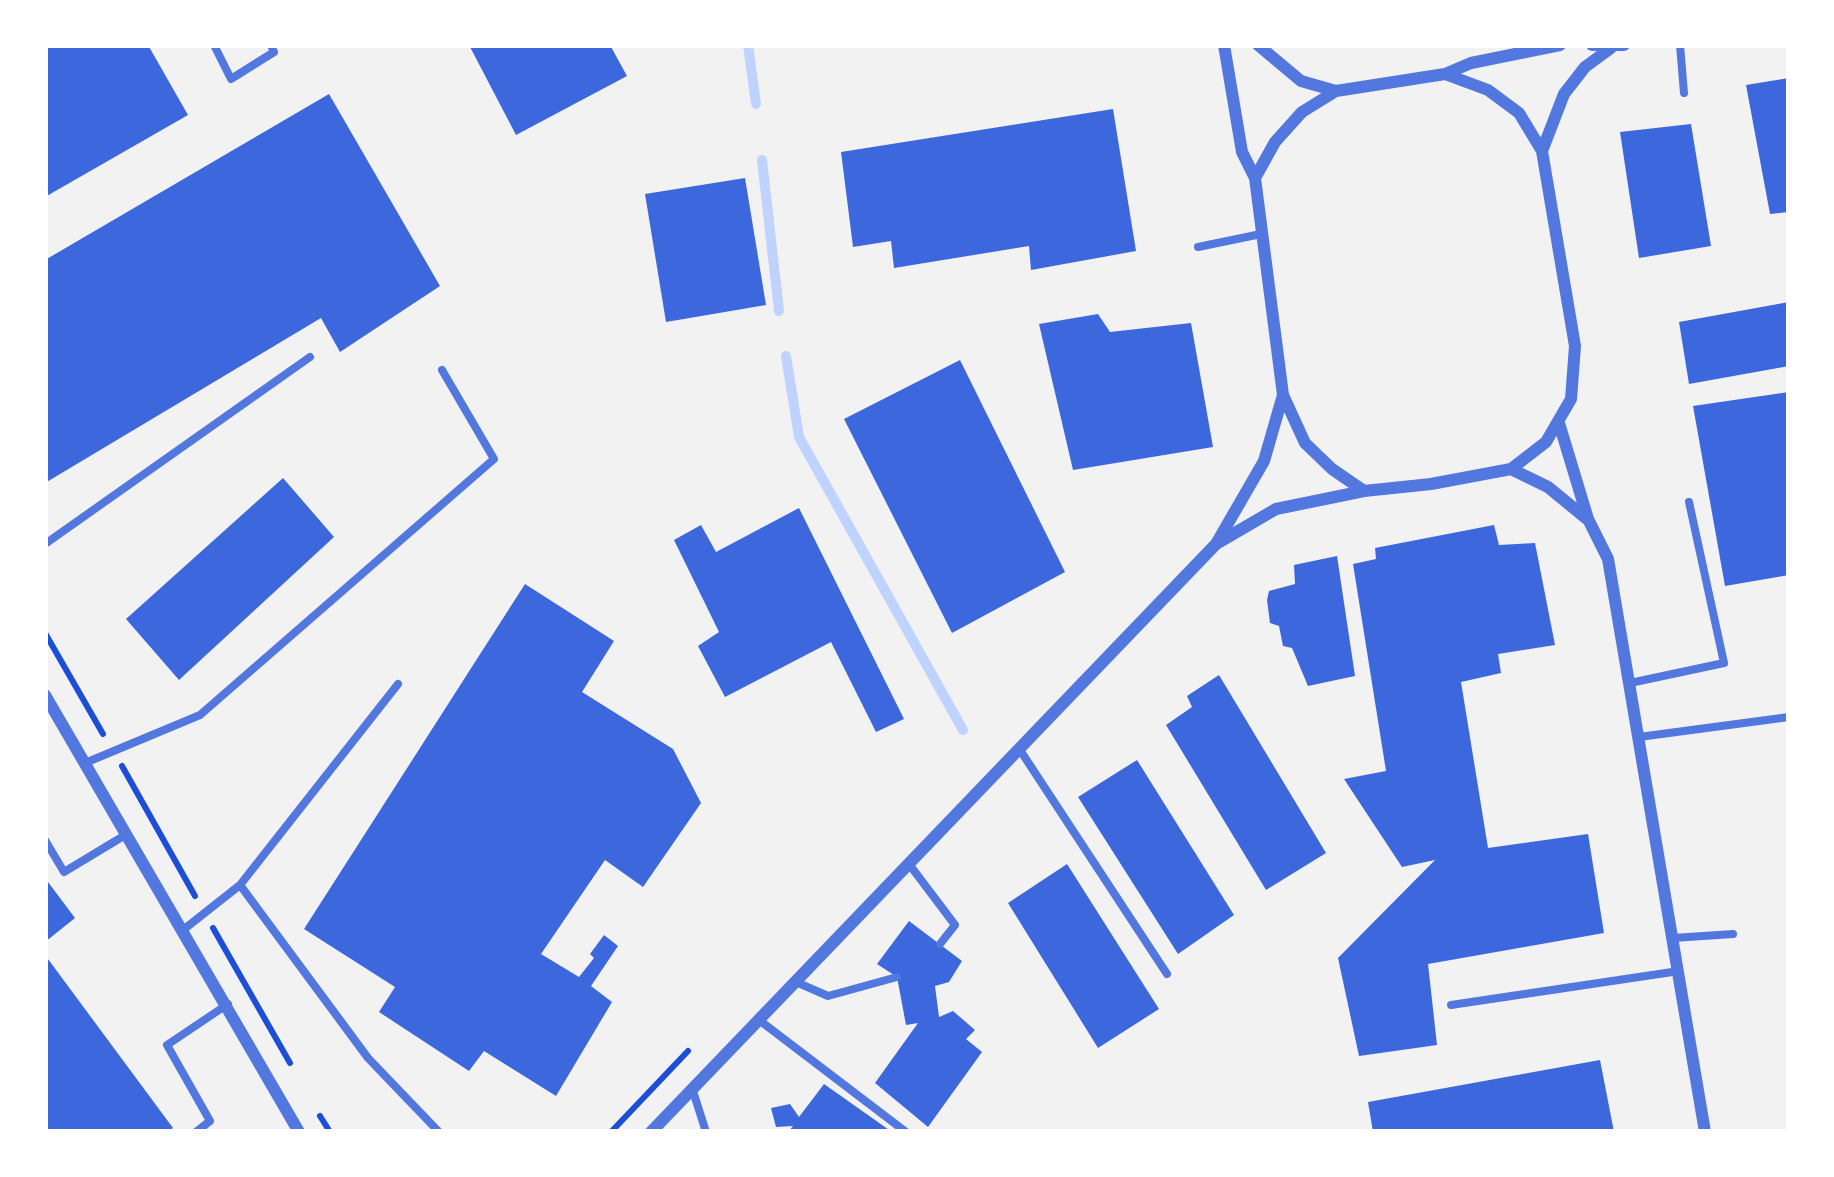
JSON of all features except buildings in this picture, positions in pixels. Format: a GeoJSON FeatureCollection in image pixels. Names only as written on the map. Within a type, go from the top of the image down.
{"type":"FeatureCollection","features":[{"type":"Feature","properties":{"kind":"street"},"geometry":{"type":"LineString","coordinates":[[1224,45],[1242,152],[1255,178],[1282,395],[1305,443],[1331,469],[1364,490]]}},
{"type":"Feature","properties":{"kind":"street"},"geometry":{"type":"LineString","coordinates":[[1258,45],[1301,81],[1336,91]]}},
{"type":"Feature","properties":{"kind":"street"},"geometry":{"type":"LineString","coordinates":[[1255,178],[1275,142],[1301,112],[1336,91],[1445,74],[1471,63],[1560,45]]}},
{"type":"Feature","properties":{"kind":"street"},"geometry":{"type":"LineString","coordinates":[[1592,45],[1617,46]]}},
{"type":"Feature","properties":{"kind":"street"},"geometry":{"type":"LineString","coordinates":[[1542,151],[1564,94],[1586,67],[1617,46]]}},
{"type":"Feature","properties":{"kind":"street"},"geometry":{"type":"LineString","coordinates":[[1216,544],[1276,509],[1364,490],[1511,469],[1546,442],[1571,399],[1575,346],[1542,151],[1519,113],[1488,90],[1445,74]]}},
{"type":"Feature","properties":{"kind":"street"},"geometry":{"type":"LineString","coordinates":[[651,1132],[1216,544],[1264,461],[1282,395]]}},
{"type":"Feature","properties":{"kind":"street"},"geometry":{"type":"LineString","coordinates":[[1559,423],[1588,519],[1608,560],[1705,1132]]}},
{"type":"Feature","properties":{"kind":"street"},"geometry":{"type":"LineString","coordinates":[[1511,469],[1548,487],[1588,519]]}},
{"type":"Feature","properties":{"kind":"street"},"geometry":{"type":"LineString","coordinates":[[45,695],[298,1132]]}},
{"type":"Feature","properties":{"kind":"lane"},"geometry":{"type":"LineString","coordinates":[[214,45],[231,79],[274,52],[271,45]]}},
{"type":"Feature","properties":{"kind":"lane"},"geometry":{"type":"LineString","coordinates":[[1680,45],[1684,93]]}},
{"type":"Feature","properties":{"kind":"lane"},"geometry":{"type":"LineString","coordinates":[[1198,247],[1262,234]]}},
{"type":"Feature","properties":{"kind":"lane"},"geometry":{"type":"LineString","coordinates":[[45,544],[310,357]]}},
{"type":"Feature","properties":{"kind":"lane"},"geometry":{"type":"LineString","coordinates":[[85,763],[200,716],[494,459],[442,370]]}},
{"type":"Feature","properties":{"kind":"lane"},"geometry":{"type":"LineString","coordinates":[[1630,683],[1724,664],[1689,502]]}},
{"type":"Feature","properties":{"kind":"lane"},"geometry":{"type":"LineString","coordinates":[[183,930],[241,885],[398,684]]}},
{"type":"Feature","properties":{"kind":"lane"},"geometry":{"type":"LineString","coordinates":[[1639,737],[1789,717]]}},
{"type":"Feature","properties":{"kind":"lane"},"geometry":{"type":"LineString","coordinates":[[1019,749],[1167,974]]}},
{"type":"Feature","properties":{"kind":"lane"},"geometry":{"type":"LineString","coordinates":[[45,840],[64,872],[127,834]]}},
{"type":"Feature","properties":{"kind":"lane"},"geometry":{"type":"LineString","coordinates":[[909,864],[955,926],[940,944]]}},
{"type":"Feature","properties":{"kind":"lane"},"geometry":{"type":"LineString","coordinates":[[241,885],[368,1058],[439,1132]]}},
{"type":"Feature","properties":{"kind":"lane"},"geometry":{"type":"LineString","coordinates":[[1673,938],[1733,934]]}},
{"type":"Feature","properties":{"kind":"lane"},"geometry":{"type":"LineString","coordinates":[[1451,1005],[1679,971]]}},
{"type":"Feature","properties":{"kind":"lane"},"geometry":{"type":"LineString","coordinates":[[794,982],[828,996],[897,977]]}},
{"type":"Feature","properties":{"kind":"lane"},"geometry":{"type":"LineString","coordinates":[[196,1132],[210,1120],[167,1045],[228,1004]]}},
{"type":"Feature","properties":{"kind":"lane"},"geometry":{"type":"LineString","coordinates":[[758,1019],[905,1132]]}},
{"type":"Feature","properties":{"kind":"lane"},"geometry":{"type":"LineString","coordinates":[[692,1087],[706,1132]]}},
{"type":"Feature","properties":{"kind":"path"},"geometry":{"type":"LineString","coordinates":[[45,633],[292,1067]]}},
{"type":"Feature","properties":{"kind":"path"},"geometry":{"type":"LineString","coordinates":[[611,1132],[688,1051]]}},
{"type":"Feature","properties":{"kind":"path"},"geometry":{"type":"LineString","coordinates":[[315,1106],[330,1132]]}},
{"type":"Feature","properties":{"kind":"waterway"},"geometry":{"type":"LineString","coordinates":[[748,45],[756,104]]}},
{"type":"Feature","properties":{"kind":"waterway"},"geometry":{"type":"LineString","coordinates":[[762,160],[779,311]]}},
{"type":"Feature","properties":{"kind":"waterway"},"geometry":{"type":"LineString","coordinates":[[786,356],[799,437],[963,730]]}}]}
